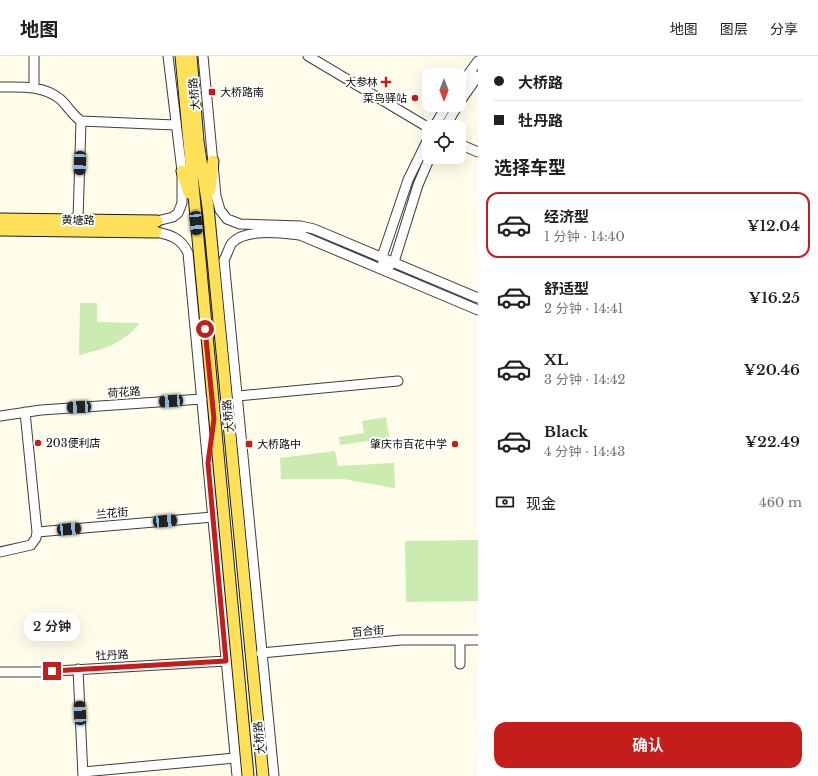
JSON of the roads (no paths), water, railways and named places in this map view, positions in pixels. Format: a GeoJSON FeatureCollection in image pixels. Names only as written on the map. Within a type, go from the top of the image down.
{"type":"FeatureCollection","features":[{"type":"Feature","properties":{"kind":"main road","name":"大桥路"},"geometry":{"type":"LineString","coordinates":[[181,56],[193,140],[208,207],[263,776]]}},
{"type":"Feature","properties":{"kind":"main road","name":"大桥路"},"geometry":{"type":"LineString","coordinates":[[191,56],[195,208],[201,284],[248,776]]}},
{"type":"Feature","properties":{"kind":"main road"},"geometry":{"type":"LineString","coordinates":[[208,207],[213,161]]}},
{"type":"Feature","properties":{"kind":"main road"},"geometry":{"type":"LineString","coordinates":[[182,171],[195,208]]}},
{"type":"Feature","properties":{"kind":"main road","name":"黄塘路"},"geometry":{"type":"LineString","coordinates":[[0,218],[78,220],[156,226]]}},
{"type":"Feature","properties":{"kind":"main road","name":"黄塘路"},"geometry":{"type":"LineString","coordinates":[[0,230],[156,226]]}},
{"type":"Feature","properties":{"kind":"street"},"geometry":{"type":"LineString","coordinates":[[34,56],[34,88]]}},
{"type":"Feature","properties":{"kind":"street"},"geometry":{"type":"LineString","coordinates":[[156,226],[173,217],[178,212],[182,203],[182,171],[175,125],[168,56]]}},
{"type":"Feature","properties":{"kind":"street"},"geometry":{"type":"LineString","coordinates":[[203,56],[216,196],[220,210],[226,219],[240,224],[301,226],[331,235],[478,298]]}},
{"type":"Feature","properties":{"kind":"street"},"geometry":{"type":"LineString","coordinates":[[308,56],[422,124]]}},
{"type":"Feature","properties":{"kind":"street"},"geometry":{"type":"LineString","coordinates":[[466,77],[478,61]]}},
{"type":"Feature","properties":{"kind":"street"},"geometry":{"type":"LineString","coordinates":[[466,93],[478,76]]}},
{"type":"Feature","properties":{"kind":"street"},"geometry":{"type":"LineString","coordinates":[[0,87],[34,88],[44,90],[60,99],[73,115],[81,121],[175,125]]}},
{"type":"Feature","properties":{"kind":"street"},"geometry":{"type":"LineString","coordinates":[[78,220],[81,121]]}},
{"type":"Feature","properties":{"kind":"street"},"geometry":{"type":"LineString","coordinates":[[466,147],[478,152]]}},
{"type":"Feature","properties":{"kind":"street"},"geometry":{"type":"LineString","coordinates":[[384,269],[382,257],[408,180],[422,151]]}},
{"type":"Feature","properties":{"kind":"street"},"geometry":{"type":"LineString","coordinates":[[384,269],[394,262],[418,185],[427,164]]}},
{"type":"Feature","properties":{"kind":"street"},"geometry":{"type":"LineString","coordinates":[[156,226],[177,238],[188,253],[237,776]]}},
{"type":"Feature","properties":{"kind":"street"},"geometry":{"type":"LineString","coordinates":[[274,776],[224,260],[233,242],[250,234],[277,233],[300,235],[384,269],[478,310]]}},
{"type":"Feature","properties":{"kind":"street"},"geometry":{"type":"LineString","coordinates":[[189,266],[201,284]]}},
{"type":"Feature","properties":{"kind":"street"},"geometry":{"type":"LineString","coordinates":[[214,266],[229,318]]}},
{"type":"Feature","properties":{"kind":"street"},"geometry":{"type":"LineString","coordinates":[[238,396],[398,381]]}},
{"type":"Feature","properties":{"kind":"street","name":"荷花路"},"geometry":{"type":"LineString","coordinates":[[0,416],[41,410],[202,399]]}},
{"type":"Feature","properties":{"kind":"street"},"geometry":{"type":"LineString","coordinates":[[0,552],[31,545],[36,538],[37,532],[25,412]]}},
{"type":"Feature","properties":{"kind":"street"},"geometry":{"type":"LineString","coordinates":[[208,463],[214,419]]}},
{"type":"Feature","properties":{"kind":"street","name":"兰花街"},"geometry":{"type":"LineString","coordinates":[[37,532],[213,517]]}},
{"type":"Feature","properties":{"kind":"street"},"geometry":{"type":"LineString","coordinates":[[250,638],[255,587]]}},
{"type":"Feature","properties":{"kind":"street","name":"百合街"},"geometry":{"type":"LineString","coordinates":[[261,653],[401,640],[478,640]]}},
{"type":"Feature","properties":{"kind":"street"},"geometry":{"type":"LineString","coordinates":[[460,640],[460,664]]}},
{"type":"Feature","properties":{"kind":"street","name":"牡丹路"},"geometry":{"type":"LineString","coordinates":[[0,672],[39,672],[226,661]]}},
{"type":"Feature","properties":{"kind":"street"},"geometry":{"type":"LineString","coordinates":[[78,669],[83,774],[235,758]]}},
{"type":"Feature","properties":{"kind":"street"},"geometry":{"type":"LineString","coordinates":[[228,683],[244,731]]}},
{"type":"Feature","properties":{"kind":"street"},"geometry":{"type":"LineString","coordinates":[[259,737],[271,776]]}},
{"type":"Feature","properties":{"kind":"place","name":"大参林"},"geometry":{"type":"Point","coordinates":[386,82]}},
{"type":"Feature","properties":{"kind":"place","name":"大桥路南"},"geometry":{"type":"Point","coordinates":[212,92]}},
{"type":"Feature","properties":{"kind":"place","name":"菜鸟驿站"},"geometry":{"type":"Point","coordinates":[415,98]}},
{"type":"Feature","properties":{"kind":"place","name":"203便利店"},"geometry":{"type":"Point","coordinates":[38,443]}},
{"type":"Feature","properties":{"kind":"place","name":"大桥路中"},"geometry":{"type":"Point","coordinates":[249,444]}},
{"type":"Feature","properties":{"kind":"place","name":"肇庆市百花中学"},"geometry":{"type":"Point","coordinates":[455,444]}}]}
